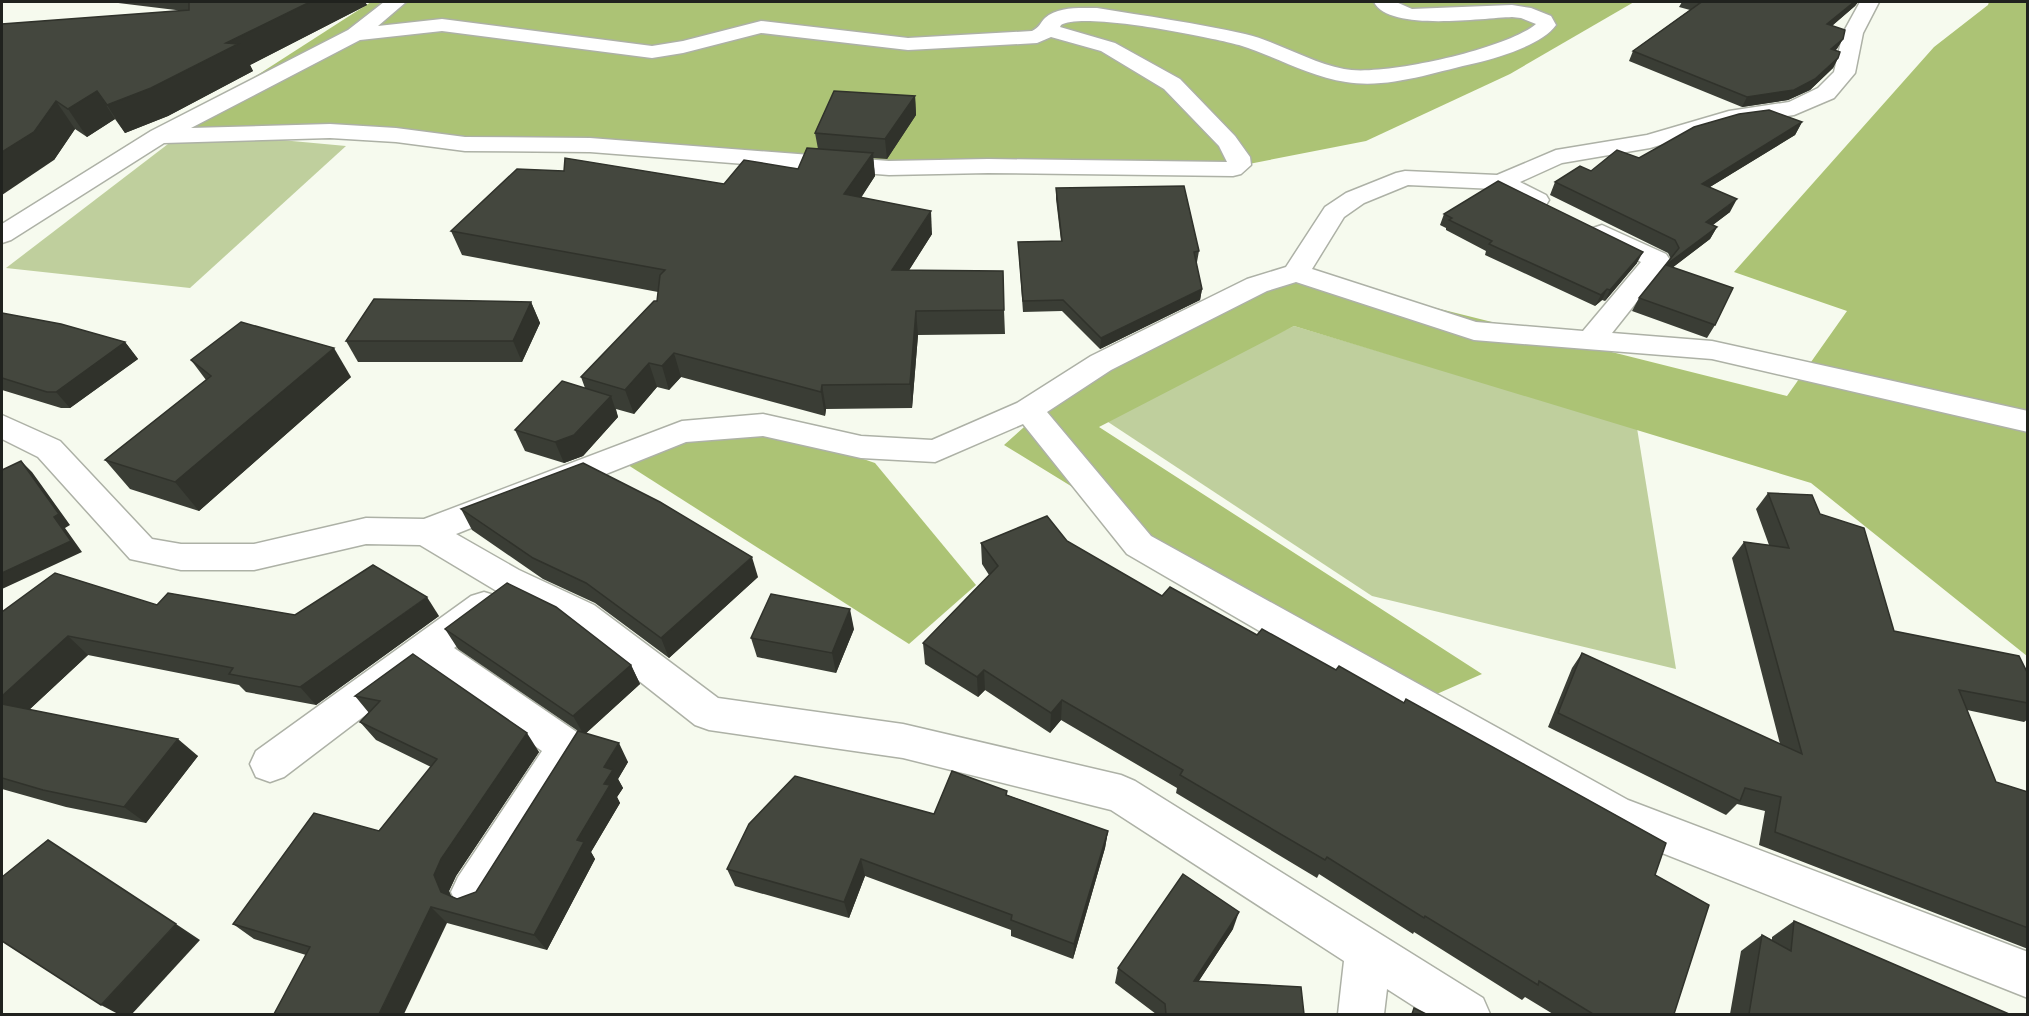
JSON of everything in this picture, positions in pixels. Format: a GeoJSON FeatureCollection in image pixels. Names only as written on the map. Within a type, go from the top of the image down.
{"type":"FeatureCollection","features":[{"type":"Feature","properties":{"kind":"street"},"geometry":{"type":"LineString","coordinates":[[2,236],[159,136],[355,34],[396,2]]}},
{"type":"Feature","properties":{"kind":"street"},"geometry":{"type":"LineString","coordinates":[[355,34],[442,25],[652,52],[683,47],[761,27],[908,44],[1037,37],[1049,30],[1052,22],[1060,17],[1097,14],[1244,40],[1325,71],[1372,78],[1391,76],[1491,53],[1541,31],[1546,25],[1544,20],[1524,12],[1412,15],[1401,13],[1383,2]]}},
{"type":"Feature","properties":{"kind":"street"},"geometry":{"type":"LineString","coordinates":[[1500,182],[1556,157],[1650,141],[1729,118],[1794,108],[1826,93],[1844,72],[1853,33],[1869,2]]}},
{"type":"Feature","properties":{"kind":"street"},"geometry":{"type":"LineString","coordinates":[[159,136],[341,132],[396,135],[465,144],[590,145],[889,168],[988,166],[1233,169],[1239,165],[1238,157],[1227,141],[1172,84],[1108,47],[1049,30]]}},
{"type":"Feature","properties":{"kind":"street"},"geometry":{"type":"LineString","coordinates":[[1296,273],[1334,212],[1354,198],[1405,178],[1500,182],[1657,260],[1591,340]]}},
{"type":"Feature","properties":{"kind":"street"},"geometry":{"type":"LineString","coordinates":[[2,426],[49,449],[141,550],[181,557],[254,557],[366,531],[426,532],[682,432],[763,425],[861,447],[935,451],[1028,410],[1101,363],[1257,285],[1296,273],[1474,330],[1712,350],[2028,422]]}},
{"type":"Feature","properties":{"kind":"street"},"geometry":{"type":"LineString","coordinates":[[1028,410],[1139,545],[1562,785],[1614,814],[2028,975]]}},
{"type":"Feature","properties":{"kind":"street"},"geometry":{"type":"LineString","coordinates":[[426,532],[515,584],[581,615],[709,713],[903,741],[1121,794],[1467,1014]]}},
{"type":"Feature","properties":{"kind":"street"},"geometry":{"type":"LineString","coordinates":[[270,764],[515,584]]}},
{"type":"Feature","properties":{"kind":"street"},"geometry":{"type":"LineString","coordinates":[[426,649],[567,747],[473,892]]}},
{"type":"Feature","properties":{"kind":"street"},"geometry":{"type":"LineString","coordinates":[[1360,1014],[1368,950]]}},
{"type":"Feature","properties":{"kind":"green space"},"geometry":{"type":"Polygon","coordinates":[[[371,2],[1634,2],[1510,74],[1366,141],[1223,169],[1011,170],[172,130],[371,2]]]}},
{"type":"Feature","properties":{"kind":"green space"},"geometry":{"type":"Polygon","coordinates":[[[1989,2],[2027,2],[2027,656],[1811,483],[1294,326],[1099,427],[1482,674],[1421,701],[1004,445],[1120,341],[1296,273],[1787,396],[1847,311],[1734,272],[1934,47],[1989,2]]]}},
{"type":"Feature","properties":{"kind":"green space"},"geometry":{"type":"Polygon","coordinates":[[[185,131],[346,146],[190,288],[6,268],[185,131]]]}},
{"type":"Feature","properties":{"kind":"green space"},"geometry":{"type":"Polygon","coordinates":[[[1294,326],[1637,428],[1676,669],[1372,596],[1102,418],[1294,326]]]}},
{"type":"Feature","properties":{"kind":"green space"},"geometry":{"type":"Polygon","coordinates":[[[763,425],[875,463],[976,585],[909,644],[617,458],[682,432],[763,425]]]}},
{"type":"Feature","properties":{"kind":"building"},"geometry":{"type":"Polygon","coordinates":[[[189,2],[310,2],[226,43],[238,44],[151,88],[107,105],[97,91],[68,109],[56,101],[34,132],[2,152],[2,24],[189,10],[189,2]]]}},
{"type":"Feature","properties":{"kind":"building"},"geometry":{"type":"Polygon","coordinates":[[[1696,2],[1854,2],[1827,24],[1845,30],[1843,39],[1831,49],[1840,52],[1838,58],[1815,79],[1794,90],[1747,97],[1633,51],[1700,3],[1696,2]]]}},
{"type":"Feature","properties":{"kind":"building"},"geometry":{"type":"Polygon","coordinates":[[[834,91],[915,96],[885,139],[815,133],[834,91]]]}},
{"type":"Feature","properties":{"kind":"building"},"geometry":{"type":"Polygon","coordinates":[[[1769,110],[1802,122],[1702,184],[1737,199],[1706,222],[1717,227],[1666,265],[1733,288],[1715,325],[1639,298],[1679,248],[1675,240],[1555,182],[1580,166],[1591,171],[1617,150],[1639,158],[1694,127],[1739,114],[1769,110]]]}},
{"type":"Feature","properties":{"kind":"building"},"geometry":{"type":"Polygon","coordinates":[[[807,148],[873,153],[844,194],[931,211],[892,270],[1003,271],[1004,310],[916,311],[910,384],[822,385],[821,392],[674,353],[662,366],[649,363],[625,390],[581,377],[654,301],[657,301],[660,275],[665,270],[451,231],[517,169],[564,171],[565,158],[724,184],[744,160],[798,169],[807,148]]]}},
{"type":"Feature","properties":{"kind":"building"},"geometry":{"type":"Polygon","coordinates":[[[1498,181],[1643,252],[1610,290],[1607,289],[1601,295],[1489,244],[1492,241],[1449,220],[1452,218],[1444,214],[1498,181]]]}},
{"type":"Feature","properties":{"kind":"building"},"geometry":{"type":"Polygon","coordinates":[[[1184,186],[1199,251],[1194,252],[1202,289],[1101,338],[1063,300],[1023,301],[1018,242],[1062,241],[1056,188],[1184,186]]]}},
{"type":"Feature","properties":{"kind":"building"},"geometry":{"type":"Polygon","coordinates":[[[374,299],[531,302],[513,341],[346,341],[374,299]]]}},
{"type":"Feature","properties":{"kind":"building"},"geometry":{"type":"Polygon","coordinates":[[[2,313],[61,324],[125,342],[56,392],[47,392],[2,378],[2,313]]]}},
{"type":"Feature","properties":{"kind":"building"},"geometry":{"type":"Polygon","coordinates":[[[241,322],[334,348],[175,482],[105,460],[211,376],[191,360],[241,322]]]}},
{"type":"Feature","properties":{"kind":"building"},"geometry":{"type":"Polygon","coordinates":[[[562,381],[611,396],[574,435],[555,442],[515,430],[562,381]]]}},
{"type":"Feature","properties":{"kind":"building"},"geometry":{"type":"Polygon","coordinates":[[[21,461],[59,514],[54,517],[71,541],[2,573],[2,470],[21,461]]]}},
{"type":"Feature","properties":{"kind":"building"},"geometry":{"type":"Polygon","coordinates":[[[583,463],[660,502],[752,557],[661,638],[586,583],[533,558],[461,509],[583,463]]]}},
{"type":"Feature","properties":{"kind":"building"},"geometry":{"type":"Polygon","coordinates":[[[1768,493],[1812,495],[1820,514],[1864,528],[1894,631],[2019,656],[2028,674],[2028,703],[1959,690],[1996,782],[2028,792],[2028,928],[1775,832],[1781,797],[1745,788],[1740,801],[1558,713],[1582,653],[1802,754],[1744,542],[1789,548],[1768,493]]]}},
{"type":"Feature","properties":{"kind":"building"},"geometry":{"type":"Polygon","coordinates":[[[1047,516],[1067,541],[1162,596],[1170,587],[1257,635],[1262,629],[1336,670],[1339,666],[1404,703],[1406,699],[1666,843],[1655,875],[1709,905],[1674,1014],[1593,1014],[1539,981],[1538,985],[1425,916],[1424,918],[1327,857],[1325,860],[1180,775],[1183,770],[1062,700],[1051,713],[984,670],[977,677],[923,643],[998,566],[981,543],[1047,516]]]}},
{"type":"Feature","properties":{"kind":"building"},"geometry":{"type":"Polygon","coordinates":[[[373,565],[427,597],[300,687],[229,674],[233,668],[68,636],[2,696],[2,612],[55,573],[157,605],[168,593],[295,615],[373,565]]]}},
{"type":"Feature","properties":{"kind":"building"},"geometry":{"type":"Polygon","coordinates":[[[507,583],[556,607],[631,665],[573,716],[445,629],[507,583]]]}},
{"type":"Feature","properties":{"kind":"building"},"geometry":{"type":"Polygon","coordinates":[[[771,594],[850,609],[832,653],[751,638],[771,594]]]}},
{"type":"Feature","properties":{"kind":"building"},"geometry":{"type":"Polygon","coordinates":[[[413,654],[527,733],[441,859],[434,875],[441,892],[457,899],[476,892],[578,731],[619,743],[604,767],[613,770],[604,784],[610,785],[577,840],[584,842],[534,935],[431,907],[379,1014],[274,1014],[310,947],[233,924],[314,813],[379,831],[437,759],[360,722],[380,701],[355,696],[413,654]]]}},
{"type":"Feature","properties":{"kind":"building"},"geometry":{"type":"Polygon","coordinates":[[[2,704],[178,739],[124,807],[43,790],[2,778],[2,704]]]}},
{"type":"Feature","properties":{"kind":"building"},"geometry":{"type":"Polygon","coordinates":[[[952,771],[1007,791],[1006,795],[1108,831],[1074,944],[1011,920],[1012,915],[861,859],[844,902],[727,869],[749,824],[795,776],[934,814],[952,771]]]}},
{"type":"Feature","properties":{"kind":"building"},"geometry":{"type":"Polygon","coordinates":[[[48,840],[176,924],[101,1005],[2,941],[2,877],[48,840]]]}},
{"type":"Feature","properties":{"kind":"building"},"geometry":{"type":"Polygon","coordinates":[[[1183,874],[1239,912],[1194,981],[1301,987],[1304,1014],[1166,1014],[1165,1004],[1118,968],[1183,874]]]}},
{"type":"Feature","properties":{"kind":"building"},"geometry":{"type":"Polygon","coordinates":[[[1794,921],[2009,1014],[1749,1014],[1762,935],[1791,951],[1794,921]]]}},
{"type":"Feature","properties":{"kind":"building"},"geometry":{"type":"Polygon","coordinates":[[[1414,1008],[1426,1014],[1412,1014],[1414,1008]]]}}]}
